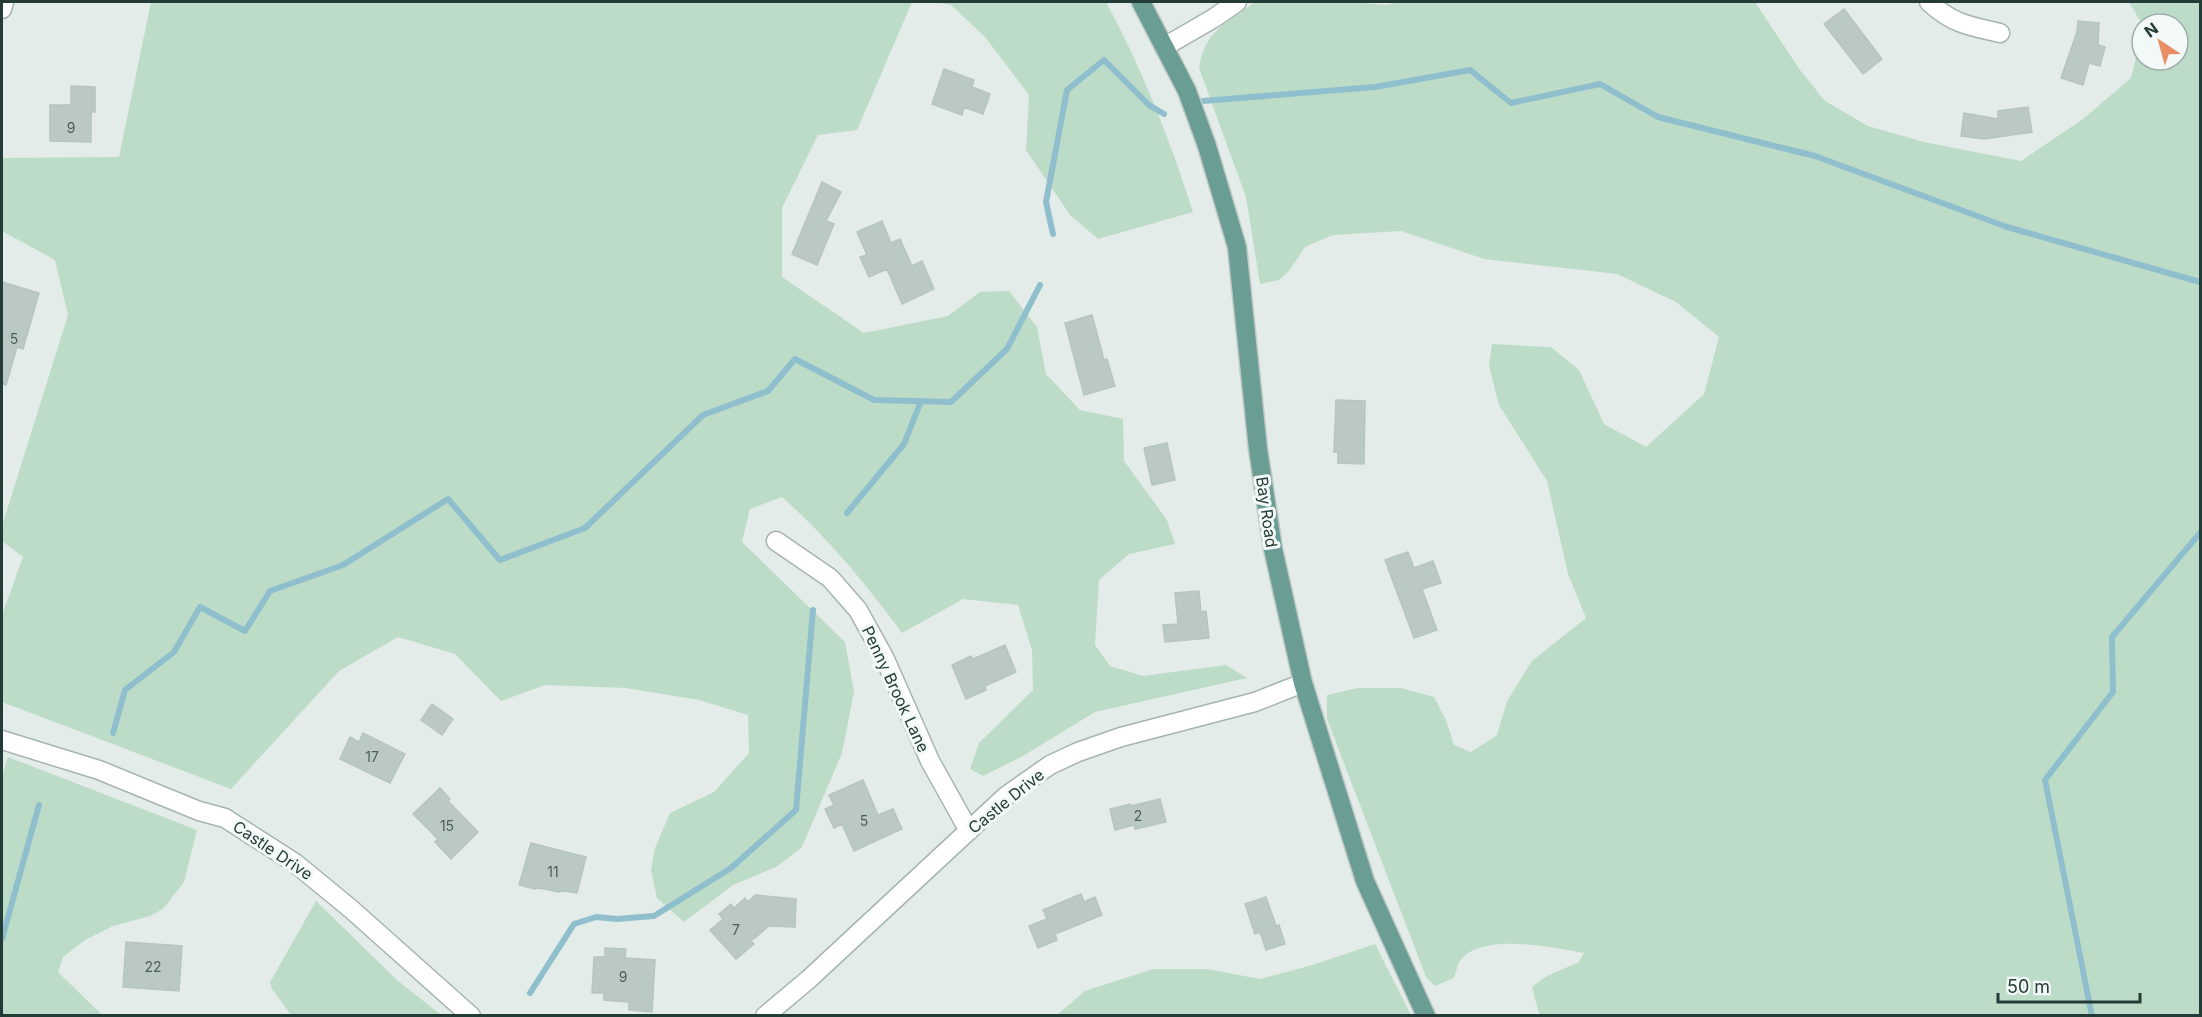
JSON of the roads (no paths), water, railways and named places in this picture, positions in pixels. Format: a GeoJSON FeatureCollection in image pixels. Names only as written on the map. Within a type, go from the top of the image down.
{"type":"FeatureCollection","features":[{"type":"Feature","properties":{"kind":"main road","name":"Bay Road"},"geometry":{"type":"LineString","coordinates":[[1141,2],[1187,91],[1207,146],[1236,247],[1258,449],[1272,549],[1303,683],[1365,881],[1426,1016]]}},
{"type":"Feature","properties":{"kind":"street"},"geometry":{"type":"LineString","coordinates":[[2,9],[4,2]]}},
{"type":"Feature","properties":{"kind":"street"},"geometry":{"type":"LineString","coordinates":[[1164,47],[1237,2]]}},
{"type":"Feature","properties":{"kind":"street"},"geometry":{"type":"LineString","coordinates":[[1929,2],[1945,16],[1970,26],[2000,33]]}},
{"type":"Feature","properties":{"kind":"street","name":"Penny Brook Lane"},"geometry":{"type":"LineString","coordinates":[[776,541],[830,578],[858,610],[884,657],[930,761],[969,831]]}},
{"type":"Feature","properties":{"kind":"street","name":"Castle Drive"},"geometry":{"type":"LineString","coordinates":[[765,1016],[1019,786],[1062,758],[1121,737],[1255,702],[1303,683]]}},
{"type":"Feature","properties":{"kind":"street","name":"Castle Drive"},"geometry":{"type":"LineString","coordinates":[[2,740],[99,770],[199,811],[225,818],[295,863],[351,909],[471,1016]]}},
{"type":"Feature","properties":{"kind":"waterway"},"geometry":{"type":"LineString","coordinates":[[1053,234],[1046,202],[1067,90],[1104,60],[1149,105],[1164,114]]}},
{"type":"Feature","properties":{"kind":"waterway"},"geometry":{"type":"LineString","coordinates":[[1203,101],[1375,87],[1470,70],[1511,103],[1600,84],[1658,117],[1815,156],[2007,227],[2200,282]]}},
{"type":"Feature","properties":{"kind":"waterway"},"geometry":{"type":"LineString","coordinates":[[113,733],[125,690],[174,652],[200,607],[245,631],[270,591],[343,565],[448,499],[500,560],[585,528],[703,415],[768,391],[795,359],[874,400],[951,402],[1007,349],[1040,285]]}},
{"type":"Feature","properties":{"kind":"waterway"},"geometry":{"type":"LineString","coordinates":[[847,513],[904,444],[921,401]]}},
{"type":"Feature","properties":{"kind":"waterway"},"geometry":{"type":"LineString","coordinates":[[2092,1016],[2045,780],[2113,692],[2112,637],[2200,533]]}},
{"type":"Feature","properties":{"kind":"waterway"},"geometry":{"type":"LineString","coordinates":[[530,993],[574,924],[596,917],[617,919],[654,916],[731,868],[796,810],[813,610]]}},
{"type":"Feature","properties":{"kind":"waterway"},"geometry":{"type":"LineString","coordinates":[[2,939],[39,805]]}}]}
